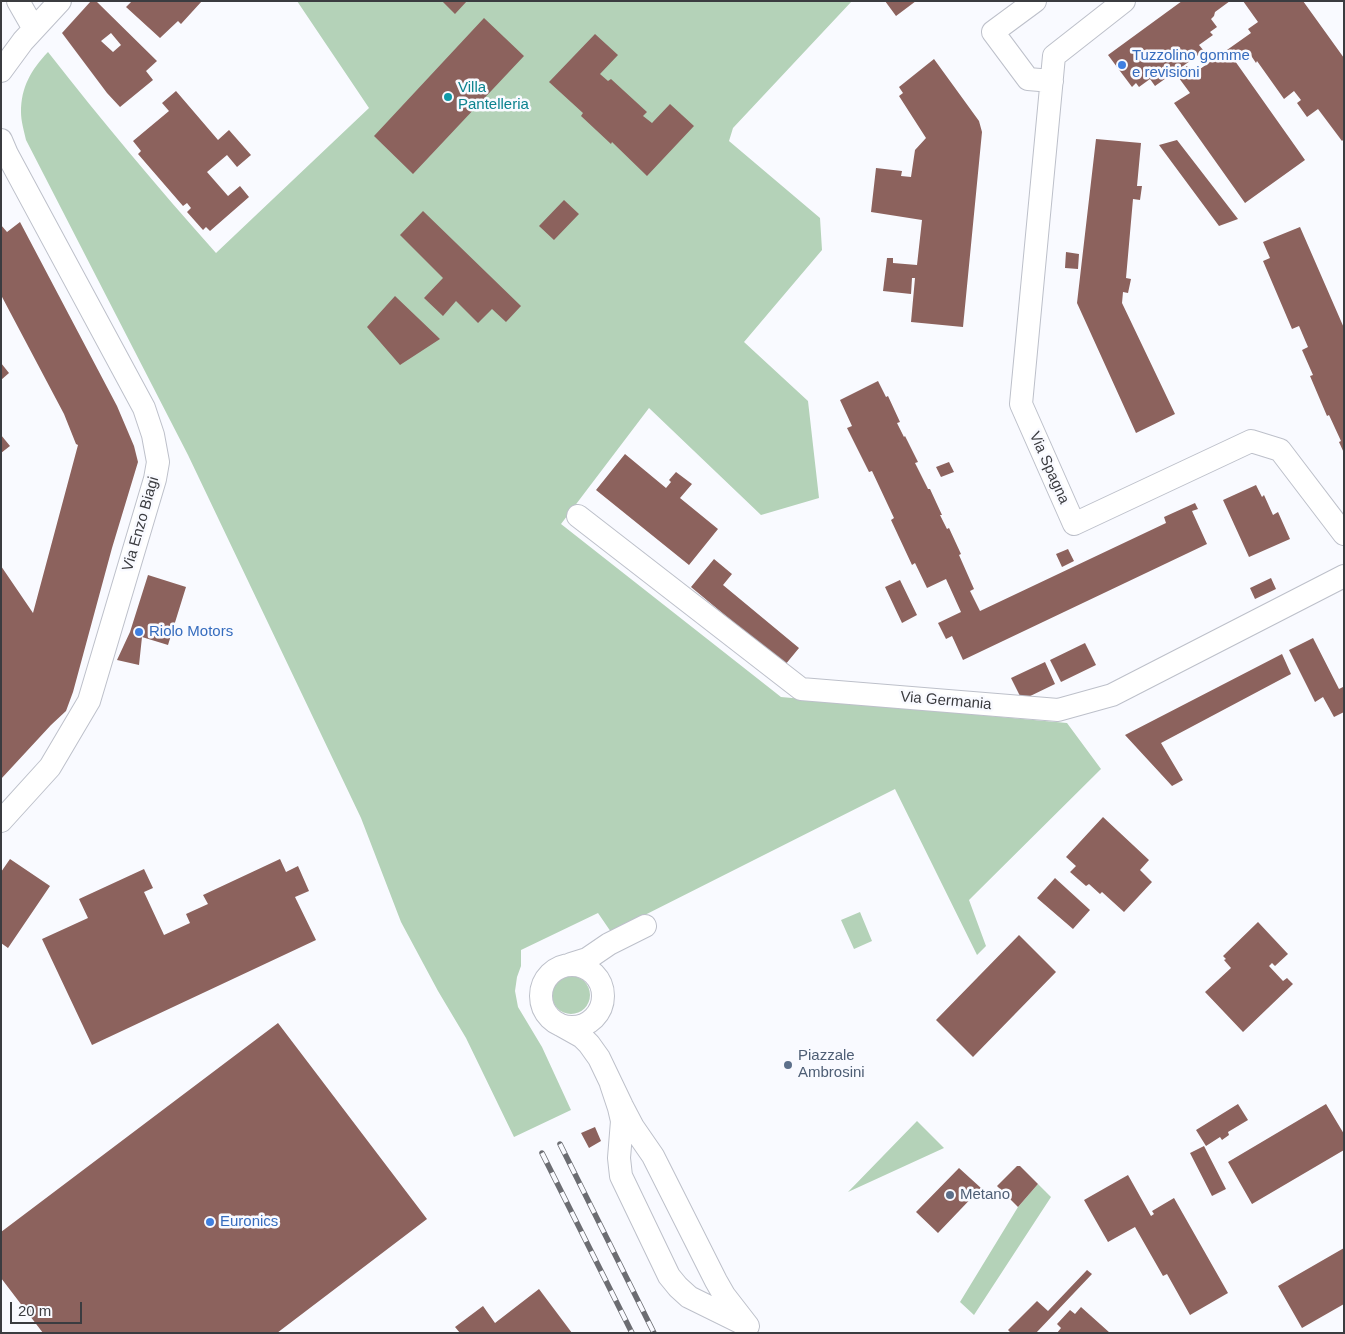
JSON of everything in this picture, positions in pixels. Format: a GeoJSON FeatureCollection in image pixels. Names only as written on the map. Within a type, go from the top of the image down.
{"type":"FeatureCollection","features":[{"type":"Feature","properties":{"kind":"street"},"geometry":{"type":"LineString","coordinates":[[18,1],[34,29]]}},
{"type":"Feature","properties":{"kind":"street"},"geometry":{"type":"LineString","coordinates":[[1,71],[23,41],[60,1]]}},
{"type":"Feature","properties":{"kind":"street"},"geometry":{"type":"LineString","coordinates":[[1035,1],[993,32],[1028,78],[1052,81]]}},
{"type":"Feature","properties":{"kind":"street","name":"Via Spagna"},"geometry":{"type":"LineString","coordinates":[[1124,1],[1054,56],[1021,404],[1074,524],[1251,441],[1280,450],[1344,534]]}},
{"type":"Feature","properties":{"kind":"street","name":"Via Enzo Biagi"},"geometry":{"type":"LineString","coordinates":[[1,140],[144,408],[153,435],[158,462],[155,479],[89,701],[50,767],[1,821]]}},
{"type":"Feature","properties":{"kind":"street","name":"Via Germania"},"geometry":{"type":"LineString","coordinates":[[578,516],[801,689],[1044,709],[1058,710],[1112,695],[1344,576]]}},
{"type":"Feature","properties":{"kind":"street"},"geometry":{"type":"LineString","coordinates":[[645,926],[587,959],[561,966],[552,971],[545,979],[541,988],[540,998],[543,1008],[549,1017],[582,1037],[599,1058],[633,1127],[653,1156],[716,1281],[724,1295],[751,1329]]}},
{"type":"Feature","properties":{"kind":"street"},"geometry":{"type":"LineString","coordinates":[[596,976],[600,958],[618,940]]}},
{"type":"Feature","properties":{"kind":"street"},"geometry":{"type":"LineString","coordinates":[[571,964],[585,967],[601,983],[603,1000],[596,1021],[595,1040],[599,1058]]}},
{"type":"Feature","properties":{"kind":"street"},"geometry":{"type":"LineString","coordinates":[[557,1023],[566,1026],[582,1025],[594,1017],[600,1009]]}},
{"type":"Feature","properties":{"kind":"street"},"geometry":{"type":"LineString","coordinates":[[611,1084],[622,1121],[619,1158],[621,1176],[669,1276],[689,1297],[751,1329]]}},
{"type":"Feature","properties":{"kind":"green space"},"geometry":{"type":"Polygon","coordinates":[[[297,1],[852,1],[733,128],[729,141],[820,218],[822,250],[744,342],[808,401],[819,498],[761,515],[649,408],[561,524],[781,697],[1067,723],[1101,769],[969,900],[986,946],[977,955],[895,789],[611,932],[598,913],[521,950],[521,966],[515,991],[518,1007],[542,1047],[571,1110],[514,1137],[466,1038],[401,922],[361,818],[188,455],[26,140],[22,122],[21,103],[25,87],[32,72],[48,52],[130,154],[216,253],[369,108],[297,1]]]}},
{"type":"Feature","properties":{"kind":"green space"},"geometry":{"type":"Polygon","coordinates":[[[860,912],[872,941],[854,949],[841,920],[860,912]]]}},
{"type":"Feature","properties":{"kind":"green space"},"geometry":{"type":"Polygon","coordinates":[[[571,976],[584,982],[590,995],[584,1008],[571,1014],[558,1008],[552,995],[558,982],[571,976]]]}},
{"type":"Feature","properties":{"kind":"green space"},"geometry":{"type":"Polygon","coordinates":[[[917,1121],[944,1148],[848,1192],[917,1121]]]}},
{"type":"Feature","properties":{"kind":"green space"},"geometry":{"type":"Polygon","coordinates":[[[1038,1184],[1051,1197],[974,1315],[960,1302],[1018,1207],[1038,1184]]]}},
{"type":"Feature","properties":{"kind":"building"},"geometry":{"type":"Polygon","coordinates":[[[91,1],[96,1],[157,61],[146,71],[153,80],[120,107],[107,93],[62,33],[91,1]],[[111,33],[101,41],[113,52],[121,45],[111,33]]]}},
{"type":"Feature","properties":{"kind":"building"},"geometry":{"type":"Polygon","coordinates":[[[132,1],[202,1],[181,24],[178,21],[160,38],[126,7],[132,1]]]}},
{"type":"Feature","properties":{"kind":"building"},"geometry":{"type":"Polygon","coordinates":[[[442,1],[467,1],[455,14],[442,1]]]}},
{"type":"Feature","properties":{"kind":"building"},"geometry":{"type":"Polygon","coordinates":[[[885,1],[916,1],[896,16],[885,1]]]}},
{"type":"Feature","properties":{"kind":"building"},"geometry":{"type":"Polygon","coordinates":[[[1182,1],[1230,1],[1215,12],[1211,19],[1217,27],[1210,32],[1213,35],[1199,45],[1204,51],[1155,86],[1150,79],[1139,87],[1136,83],[1132,87],[1108,55],[1182,1]]]}},
{"type":"Feature","properties":{"kind":"building"},"geometry":{"type":"Polygon","coordinates":[[[1243,1],[1303,1],[1344,58],[1344,139],[1342,141],[1318,109],[1307,117],[1297,103],[1301,100],[1294,91],[1284,99],[1248,51],[1235,61],[1305,160],[1245,203],[1174,103],[1190,93],[1176,74],[1187,66],[1193,74],[1251,33],[1248,29],[1258,22],[1243,1]]]}},
{"type":"Feature","properties":{"kind":"building","name":"Villa Pantelleria"},"geometry":{"type":"Polygon","coordinates":[[[484,18],[524,56],[413,174],[374,136],[484,18]]]}},
{"type":"Feature","properties":{"kind":"building"},"geometry":{"type":"Polygon","coordinates":[[[595,34],[618,55],[600,74],[608,81],[611,79],[647,112],[643,116],[652,123],[670,104],[694,126],[647,176],[612,142],[611,144],[581,116],[583,113],[549,82],[595,34]]]}},
{"type":"Feature","properties":{"kind":"building"},"geometry":{"type":"Polygon","coordinates":[[[934,59],[979,121],[982,132],[963,327],[911,322],[915,278],[912,278],[911,294],[883,291],[887,258],[893,258],[893,263],[917,265],[922,220],[871,212],[876,168],[902,171],[901,176],[911,177],[915,150],[926,138],[899,96],[903,93],[899,87],[934,59]]]}},
{"type":"Feature","properties":{"kind":"building"},"geometry":{"type":"Polygon","coordinates":[[[176,91],[218,140],[229,130],[251,155],[237,167],[227,155],[207,172],[228,196],[240,186],[249,197],[210,231],[206,227],[203,230],[187,212],[191,208],[187,203],[183,206],[138,154],[141,151],[133,141],[169,111],[162,103],[176,91]]]}},
{"type":"Feature","properties":{"kind":"building"},"geometry":{"type":"Polygon","coordinates":[[[1096,139],[1141,143],[1137,186],[1142,186],[1140,200],[1133,199],[1126,278],[1131,279],[1128,293],[1123,292],[1122,303],[1175,414],[1136,433],[1077,303],[1096,139]]]}},
{"type":"Feature","properties":{"kind":"building"},"geometry":{"type":"Polygon","coordinates":[[[1177,140],[1238,219],[1219,226],[1159,145],[1177,140]]]}},
{"type":"Feature","properties":{"kind":"building"},"geometry":{"type":"Polygon","coordinates":[[[564,200],[579,214],[554,240],[539,226],[564,200]]]}},
{"type":"Feature","properties":{"kind":"building"},"geometry":{"type":"Polygon","coordinates":[[[423,211],[521,306],[506,322],[492,309],[478,323],[456,301],[443,316],[424,298],[443,278],[400,235],[423,211]]]}},
{"type":"Feature","properties":{"kind":"building"},"geometry":{"type":"Polygon","coordinates":[[[20,222],[117,406],[134,446],[138,462],[66,711],[1,779],[1,566],[33,613],[78,445],[64,414],[1,295],[1,225],[7,232],[20,222]]]}},
{"type":"Feature","properties":{"kind":"building"},"geometry":{"type":"Polygon","coordinates":[[[1300,227],[1344,328],[1344,453],[1339,442],[1341,441],[1329,415],[1327,416],[1310,376],[1313,375],[1302,350],[1308,347],[1299,326],[1292,329],[1263,261],[1270,258],[1263,242],[1300,227]]]}},
{"type":"Feature","properties":{"kind":"building"},"geometry":{"type":"Polygon","coordinates":[[[1066,252],[1079,254],[1078,269],[1065,268],[1066,252]]]}},
{"type":"Feature","properties":{"kind":"building"},"geometry":{"type":"Polygon","coordinates":[[[395,296],[440,339],[400,365],[367,327],[395,296]]]}},
{"type":"Feature","properties":{"kind":"building"},"geometry":{"type":"Polygon","coordinates":[[[1,363],[9,373],[1,380],[1,363]]]}},
{"type":"Feature","properties":{"kind":"building"},"geometry":{"type":"Polygon","coordinates":[[[878,381],[886,397],[888,396],[900,422],[897,423],[918,462],[915,463],[928,489],[930,489],[942,515],[940,515],[947,529],[949,528],[961,554],[959,555],[974,589],[970,591],[980,611],[1166,523],[1164,517],[1195,503],[1198,509],[1192,511],[1207,544],[963,660],[952,636],[946,639],[938,623],[961,612],[946,579],[927,588],[915,563],[912,565],[891,520],[894,518],[872,471],[869,472],[847,428],[852,426],[840,400],[878,381]]]}},
{"type":"Feature","properties":{"kind":"building"},"geometry":{"type":"Polygon","coordinates":[[[1,435],[10,446],[1,453],[1,435]]]}},
{"type":"Feature","properties":{"kind":"building"},"geometry":{"type":"Polygon","coordinates":[[[625,454],[666,488],[671,482],[669,480],[676,472],[692,484],[680,498],[718,529],[689,565],[596,490],[625,454]]]}},
{"type":"Feature","properties":{"kind":"building"},"geometry":{"type":"Polygon","coordinates":[[[949,462],[954,472],[941,477],[936,467],[949,462]]]}},
{"type":"Feature","properties":{"kind":"building"},"geometry":{"type":"Polygon","coordinates":[[[1256,485],[1262,497],[1264,495],[1273,515],[1278,512],[1290,539],[1249,557],[1223,500],[1256,485]]]}},
{"type":"Feature","properties":{"kind":"building"},"geometry":{"type":"Polygon","coordinates":[[[1068,549],[1074,561],[1062,567],[1056,554],[1068,549]]]}},
{"type":"Feature","properties":{"kind":"building"},"geometry":{"type":"Polygon","coordinates":[[[714,559],[732,574],[723,585],[799,648],[785,665],[691,587],[714,559]]]}},
{"type":"Feature","properties":{"kind":"building"},"geometry":{"type":"Polygon","coordinates":[[[148,575],[186,587],[168,645],[142,637],[139,665],[117,660],[130,632],[148,575]]]}},
{"type":"Feature","properties":{"kind":"building"},"geometry":{"type":"Polygon","coordinates":[[[1271,578],[1276,589],[1255,599],[1250,588],[1271,578]]]}},
{"type":"Feature","properties":{"kind":"building"},"geometry":{"type":"Polygon","coordinates":[[[900,580],[917,615],[902,623],[885,587],[900,580]]]}},
{"type":"Feature","properties":{"kind":"building"},"geometry":{"type":"Polygon","coordinates":[[[1313,638],[1339,689],[1343,687],[1344,689],[1344,712],[1334,717],[1323,697],[1315,702],[1289,650],[1313,638]]]}},
{"type":"Feature","properties":{"kind":"building"},"geometry":{"type":"Polygon","coordinates":[[[1085,643],[1096,665],[1061,682],[1050,660],[1085,643]]]}},
{"type":"Feature","properties":{"kind":"building"},"geometry":{"type":"Polygon","coordinates":[[[1282,654],[1291,674],[1161,743],[1183,780],[1172,786],[1125,735],[1282,654]]]}},
{"type":"Feature","properties":{"kind":"building"},"geometry":{"type":"Polygon","coordinates":[[[1045,662],[1055,684],[1022,700],[1011,678],[1045,662]]]}},
{"type":"Feature","properties":{"kind":"building"},"geometry":{"type":"Polygon","coordinates":[[[1103,817],[1149,860],[1140,870],[1152,882],[1124,912],[1102,892],[1100,894],[1089,884],[1086,886],[1070,872],[1076,866],[1066,857],[1103,817]]]}},
{"type":"Feature","properties":{"kind":"building"},"geometry":{"type":"Polygon","coordinates":[[[10,859],[50,886],[8,948],[1,943],[1,872],[10,859]]]}},
{"type":"Feature","properties":{"kind":"building"},"geometry":{"type":"Polygon","coordinates":[[[280,859],[286,872],[298,866],[309,891],[295,897],[316,940],[92,1045],[42,939],[88,918],[79,899],[144,869],[153,888],[144,892],[164,935],[190,923],[186,914],[208,904],[203,895],[280,859]]]}},
{"type":"Feature","properties":{"kind":"building"},"geometry":{"type":"Polygon","coordinates":[[[1055,878],[1090,910],[1073,929],[1037,898],[1055,878]]]}},
{"type":"Feature","properties":{"kind":"building"},"geometry":{"type":"Polygon","coordinates":[[[1258,922],[1288,954],[1275,966],[1272,963],[1269,966],[1283,981],[1287,978],[1293,984],[1243,1032],[1205,992],[1231,968],[1223,956],[1258,922]]]}},
{"type":"Feature","properties":{"kind":"building"},"geometry":{"type":"Polygon","coordinates":[[[1019,935],[1056,972],[973,1057],[936,1020],[1019,935]]]}},
{"type":"Feature","properties":{"kind":"building"},"geometry":{"type":"Polygon","coordinates":[[[278,1023],[427,1219],[277,1333],[43,1333],[1,1278],[1,1232],[278,1023]]]}},
{"type":"Feature","properties":{"kind":"building"},"geometry":{"type":"Polygon","coordinates":[[[1238,1104],[1248,1120],[1228,1132],[1229,1135],[1222,1140],[1220,1137],[1206,1146],[1196,1130],[1238,1104]]]}},
{"type":"Feature","properties":{"kind":"building"},"geometry":{"type":"Polygon","coordinates":[[[1326,1104],[1344,1134],[1344,1150],[1252,1204],[1228,1162],[1326,1104]]]}},
{"type":"Feature","properties":{"kind":"building"},"geometry":{"type":"Polygon","coordinates":[[[595,1127],[601,1141],[589,1148],[581,1133],[595,1127]]]}},
{"type":"Feature","properties":{"kind":"building"},"geometry":{"type":"Polygon","coordinates":[[[1204,1146],[1226,1189],[1212,1196],[1190,1153],[1204,1146]]]}},
{"type":"Feature","properties":{"kind":"building"},"geometry":{"type":"Polygon","coordinates":[[[1017,1166],[1020,1166],[1038,1184],[1018,1207],[997,1186],[1017,1166]]]}},
{"type":"Feature","properties":{"kind":"building"},"geometry":{"type":"Polygon","coordinates":[[[959,1168],[981,1188],[938,1233],[916,1212],[959,1168]]]}},
{"type":"Feature","properties":{"kind":"building"},"geometry":{"type":"Polygon","coordinates":[[[1128,1175],[1151,1216],[1154,1214],[1152,1211],[1174,1198],[1228,1293],[1190,1315],[1167,1274],[1163,1276],[1135,1227],[1108,1242],[1084,1200],[1128,1175]]]}},
{"type":"Feature","properties":{"kind":"building"},"geometry":{"type":"Polygon","coordinates":[[[1344,1248],[1344,1304],[1302,1328],[1278,1286],[1344,1248]]]}},
{"type":"Feature","properties":{"kind":"building"},"geometry":{"type":"Polygon","coordinates":[[[1087,1270],[1092,1274],[1036,1333],[1011,1333],[1008,1330],[1037,1301],[1048,1311],[1087,1270]]]}},
{"type":"Feature","properties":{"kind":"building"},"geometry":{"type":"Polygon","coordinates":[[[539,1289],[572,1333],[460,1333],[455,1327],[483,1306],[495,1323],[539,1289]]]}},
{"type":"Feature","properties":{"kind":"building"},"geometry":{"type":"Polygon","coordinates":[[[1081,1307],[1110,1333],[1057,1333],[1061,1328],[1057,1324],[1070,1310],[1075,1314],[1081,1307]]]}},
{"type":"Feature","properties":{"kind":"railway"},"geometry":{"type":"LineString","coordinates":[[560,1144],[654,1333]]}},
{"type":"Feature","properties":{"kind":"railway"},"geometry":{"type":"LineString","coordinates":[[542,1153],[632,1333]]}},
{"type":"Feature","properties":{"kind":"place","name":"Tuzzolino gomme e revisioni"},"geometry":{"type":"Point","coordinates":[1122,65]}},
{"type":"Feature","properties":{"kind":"place","name":"Villa Pantelleria"},"geometry":{"type":"Point","coordinates":[448,97]}},
{"type":"Feature","properties":{"kind":"place","name":"Riolo Motors"},"geometry":{"type":"Point","coordinates":[139,632]}},
{"type":"Feature","properties":{"kind":"place","name":"Piazzale Ambrosini"},"geometry":{"type":"Point","coordinates":[788,1065]}},
{"type":"Feature","properties":{"kind":"place","name":"Metano"},"geometry":{"type":"Point","coordinates":[950,1195]}},
{"type":"Feature","properties":{"kind":"place","name":"Euronics"},"geometry":{"type":"Point","coordinates":[210,1222]}}]}
